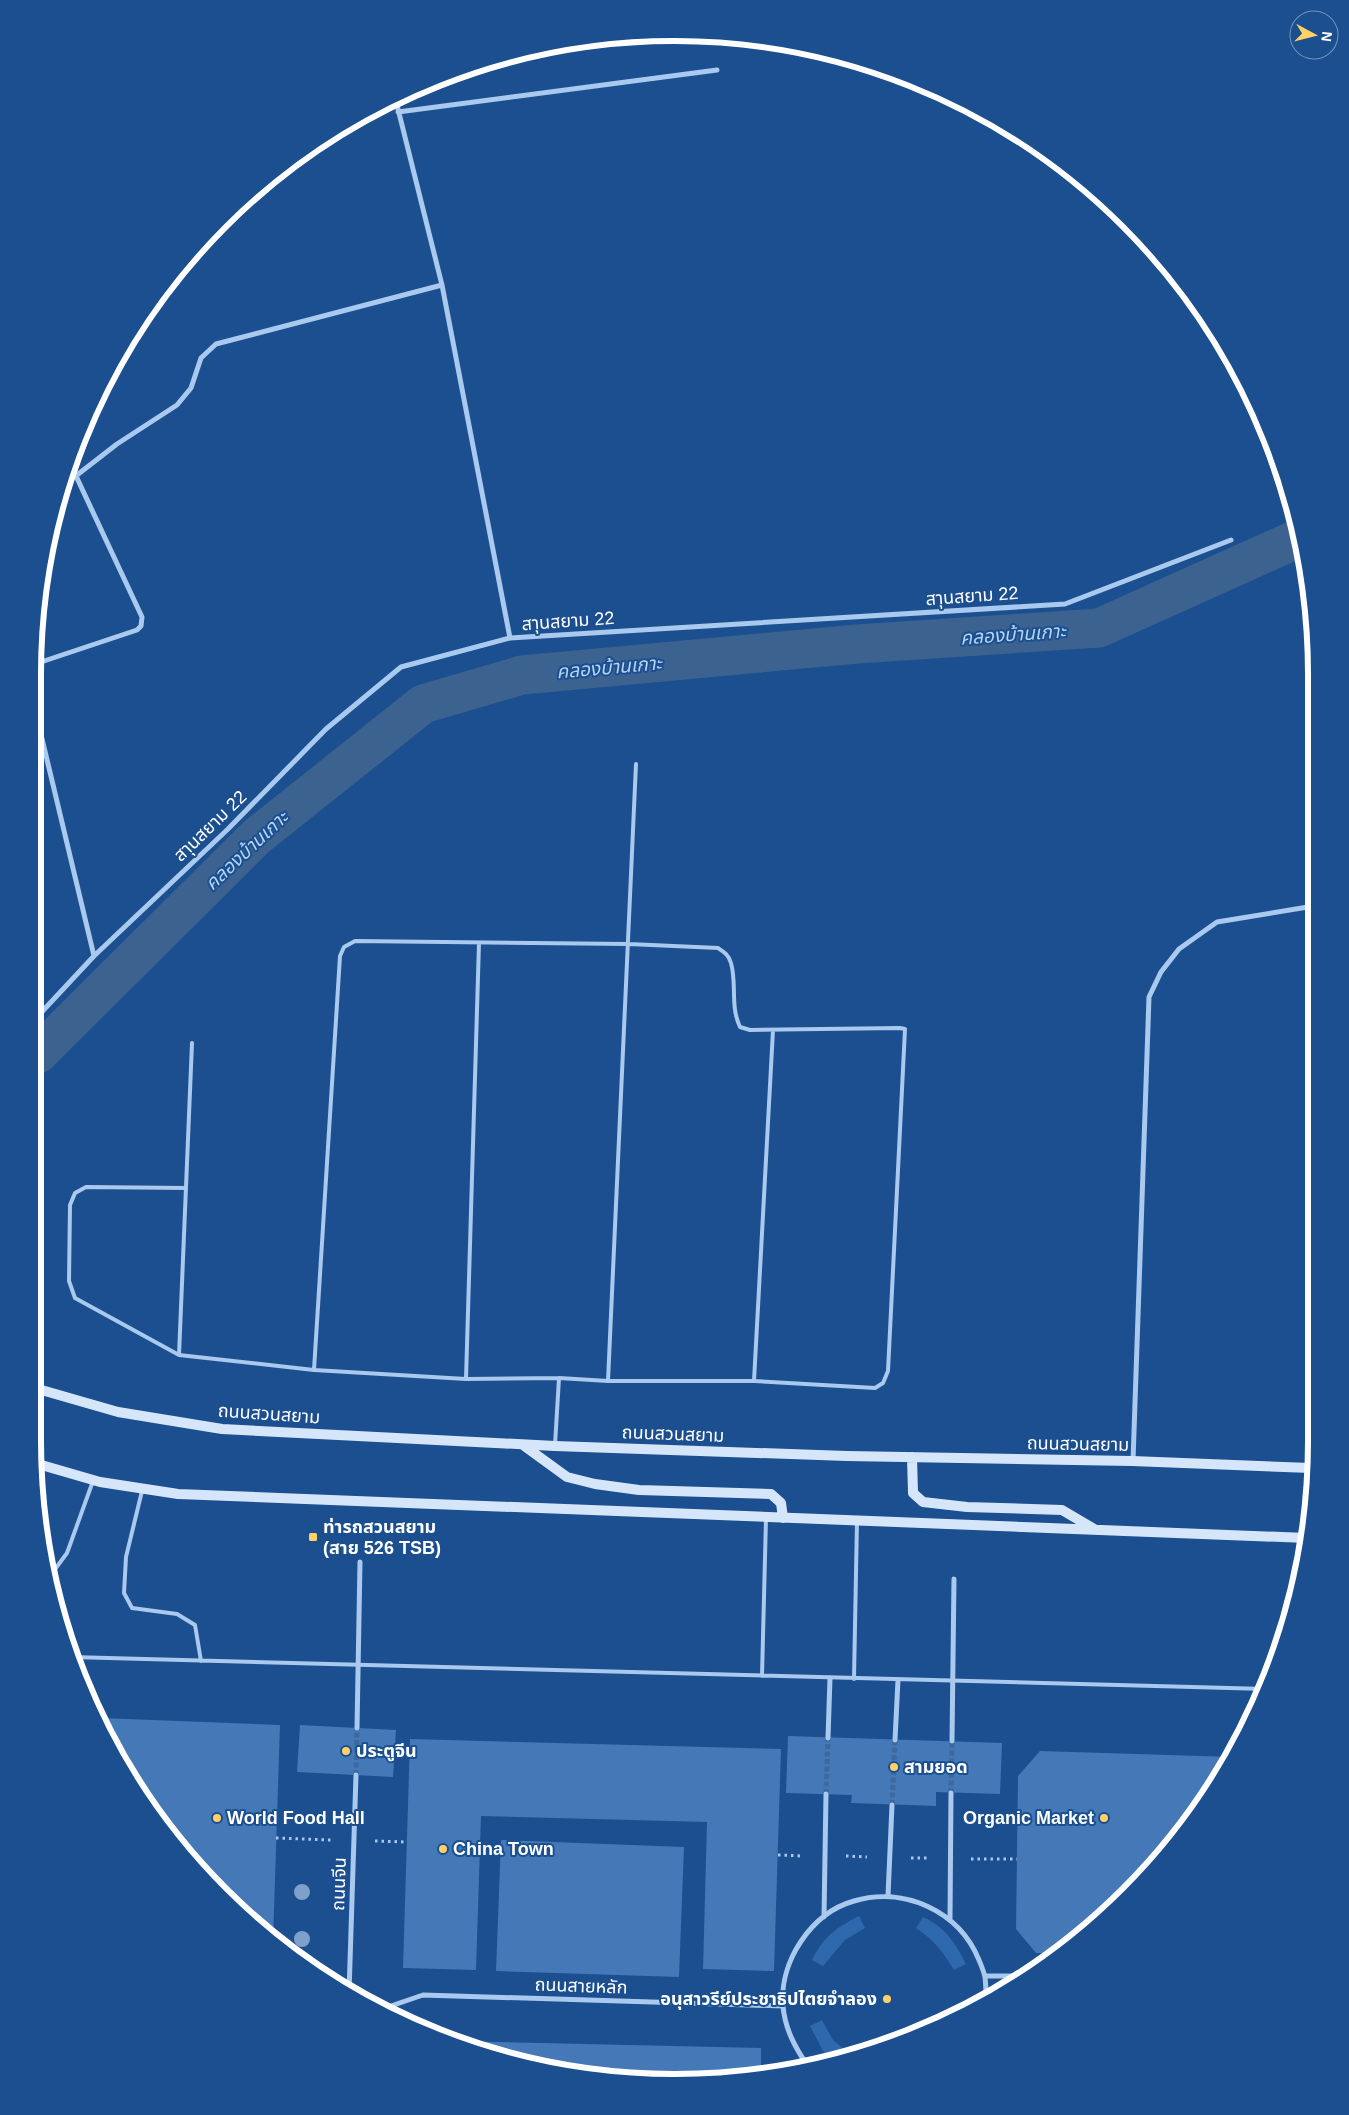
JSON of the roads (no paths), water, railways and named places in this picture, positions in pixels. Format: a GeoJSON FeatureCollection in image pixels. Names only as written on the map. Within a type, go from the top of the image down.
{"type":"FeatureCollection","features":[{"type":"Feature","properties":{"kind":"street"},"geometry":{"type":"LineString","coordinates":[[398,112],[717,70]]}},
{"type":"Feature","properties":{"kind":"street"},"geometry":{"type":"LineString","coordinates":[[397,106],[442,285],[510,638]]}},
{"type":"Feature","properties":{"kind":"street"},"geometry":{"type":"LineString","coordinates":[[77,475],[117,444],[177,405],[191,388],[201,358],[216,344],[442,285]]}},
{"type":"Feature","properties":{"kind":"street"},"geometry":{"type":"LineString","coordinates":[[42,663],[137,630],[141,626],[142,617],[75,471]]}},
{"type":"Feature","properties":{"kind":"street","name":"สาุนสยาม 22"},"geometry":{"type":"LineString","coordinates":[[41,1013],[94,956],[228,829],[326,729],[400,667],[510,638],[1065,604],[1232,540]]}},
{"type":"Feature","properties":{"kind":"street"},"geometry":{"type":"LineString","coordinates":[[41,735],[94,956]]}},
{"type":"Feature","properties":{"kind":"street"},"geometry":{"type":"LineString","coordinates":[[1132,1462],[1149,997],[1161,972],[1179,949],[1217,922],[1308,907]]}},
{"type":"Feature","properties":{"kind":"street","name":"ถนนสวนสยาม"},"geometry":{"type":"LineString","coordinates":[[41,1391],[118,1412],[222,1429],[555,1446],[1307,1468]]}},
{"type":"Feature","properties":{"kind":"street"},"geometry":{"type":"LineString","coordinates":[[522,1444],[568,1477],[595,1484],[639,1490],[771,1494],[781,1503],[783,1518]]}},
{"type":"Feature","properties":{"kind":"street"},"geometry":{"type":"LineString","coordinates":[[912,1457],[913,1492],[923,1502],[967,1507],[1062,1510],[1097,1531]]}},
{"type":"Feature","properties":{"kind":"street"},"geometry":{"type":"LineString","coordinates":[[42,1465],[93,1480],[178,1494],[1300,1538]]}},
{"type":"Feature","properties":{"kind":"street"},"geometry":{"type":"LineString","coordinates":[[357,1728],[360,1666],[360,1562]]}},
{"type":"Feature","properties":{"kind":"street"},"geometry":{"type":"LineString","coordinates":[[952,1741],[954,1579]]}},
{"type":"Feature","properties":{"kind":"street"},"geometry":{"type":"LineString","coordinates":[[828,1738],[830,1678]]}},
{"type":"Feature","properties":{"kind":"street"},"geometry":{"type":"LineString","coordinates":[[895,1740],[898,1680]]}},
{"type":"Feature","properties":{"kind":"street","name":"ถนนจีน"},"geometry":{"type":"LineString","coordinates":[[349,1984],[356,1775]]}},
{"type":"Feature","properties":{"kind":"street"},"geometry":{"type":"LineString","coordinates":[[950,1919],[952,1793]]}},
{"type":"Feature","properties":{"kind":"street"},"geometry":{"type":"LineString","coordinates":[[824,1916],[826,1794]]}},
{"type":"Feature","properties":{"kind":"street"},"geometry":{"type":"LineString","coordinates":[[888,1896],[892,1805]]}},
{"type":"Feature","properties":{"kind":"street"},"geometry":{"type":"LineString","coordinates":[[804,2060],[790,2039],[782,2006],[786,1972],[800,1942],[824,1916],[854,1901],[888,1896],[921,1902],[950,1919],[972,1944],[985,1976],[986,1992]]}},
{"type":"Feature","properties":{"kind":"street"},"geometry":{"type":"LineString","coordinates":[[985,1976],[1012,1976]]}},
{"type":"Feature","properties":{"kind":"street","name":"ถนนสายหลัก"},"geometry":{"type":"LineString","coordinates":[[390,2006],[423,1995],[782,2006]]}},
{"type":"Feature","properties":{"kind":"lane"},"geometry":{"type":"LineString","coordinates":[[608,1381],[636,764]]}},
{"type":"Feature","properties":{"kind":"lane"},"geometry":{"type":"LineString","coordinates":[[186,1188],[86,1187],[75,1193],[70,1205],[69,1281],[74,1298],[179,1355],[314,1370],[466,1379],[559,1378],[608,1381],[754,1381],[875,1388],[883,1383],[888,1371],[905,1029],[750,1030],[740,1027],[735,1016],[731,963],[726,953],[718,948],[628,944],[355,941],[344,947],[340,956],[314,1370]]}},
{"type":"Feature","properties":{"kind":"lane"},"geometry":{"type":"LineString","coordinates":[[466,1379],[479,943]]}},
{"type":"Feature","properties":{"kind":"lane"},"geometry":{"type":"LineString","coordinates":[[754,1381],[773,1030]]}},
{"type":"Feature","properties":{"kind":"lane"},"geometry":{"type":"LineString","coordinates":[[179,1355],[192,1043]]}},
{"type":"Feature","properties":{"kind":"lane"},"geometry":{"type":"LineString","coordinates":[[555,1446],[559,1378]]}},
{"type":"Feature","properties":{"kind":"lane"},"geometry":{"type":"LineString","coordinates":[[54,1570],[67,1553],[93,1480]]}},
{"type":"Feature","properties":{"kind":"lane"},"geometry":{"type":"LineString","coordinates":[[143,1488],[126,1557],[124,1592],[132,1608],[177,1614],[195,1625],[200,1661]]}},
{"type":"Feature","properties":{"kind":"lane"},"geometry":{"type":"LineString","coordinates":[[762,1676],[766,1517]]}},
{"type":"Feature","properties":{"kind":"lane"},"geometry":{"type":"LineString","coordinates":[[854,1678],[857,1521]]}},
{"type":"Feature","properties":{"kind":"lane"},"geometry":{"type":"LineString","coordinates":[[80,1657],[1257,1689]]}},
{"type":"Feature","properties":{"kind":"waterway","name":"คลองบ้านเกาะ"},"geometry":{"type":"LineString","coordinates":[[41,1051],[256,837],[423,704],[522,675],[857,644],[1099,628],[1293,541]]}},
{"type":"Feature","properties":{"kind":"tunnel"},"geometry":{"type":"LineString","coordinates":[[356,1775],[357,1728]]}},
{"type":"Feature","properties":{"kind":"tunnel"},"geometry":{"type":"LineString","coordinates":[[826,1794],[828,1738]]}},
{"type":"Feature","properties":{"kind":"tunnel"},"geometry":{"type":"LineString","coordinates":[[892,1805],[895,1740]]}},
{"type":"Feature","properties":{"kind":"tunnel"},"geometry":{"type":"LineString","coordinates":[[951,1793],[952,1741]]}},
{"type":"Feature","properties":{"kind":"place","name":"ท่ารถสวนสยาม (สาย 526 TSB)"},"geometry":{"type":"Point","coordinates":[313,1537]}},
{"type":"Feature","properties":{"kind":"place","name":"ประตูจีน"},"geometry":{"type":"Point","coordinates":[346,1751]}},
{"type":"Feature","properties":{"kind":"place","name":"สามยอด"},"geometry":{"type":"Point","coordinates":[894,1767]}},
{"type":"Feature","properties":{"kind":"place","name":"World Food Hall"},"geometry":{"type":"Point","coordinates":[217,1818]}},
{"type":"Feature","properties":{"kind":"place","name":"Organic Market"},"geometry":{"type":"Point","coordinates":[1104,1818]}},
{"type":"Feature","properties":{"kind":"place","name":"China Town"},"geometry":{"type":"Point","coordinates":[443,1849]}},
{"type":"Feature","properties":{"kind":"place","name":"อนุสาวรีย์ประชาธิปไตยจำลอง"},"geometry":{"type":"Point","coordinates":[887,1999]}}]}
